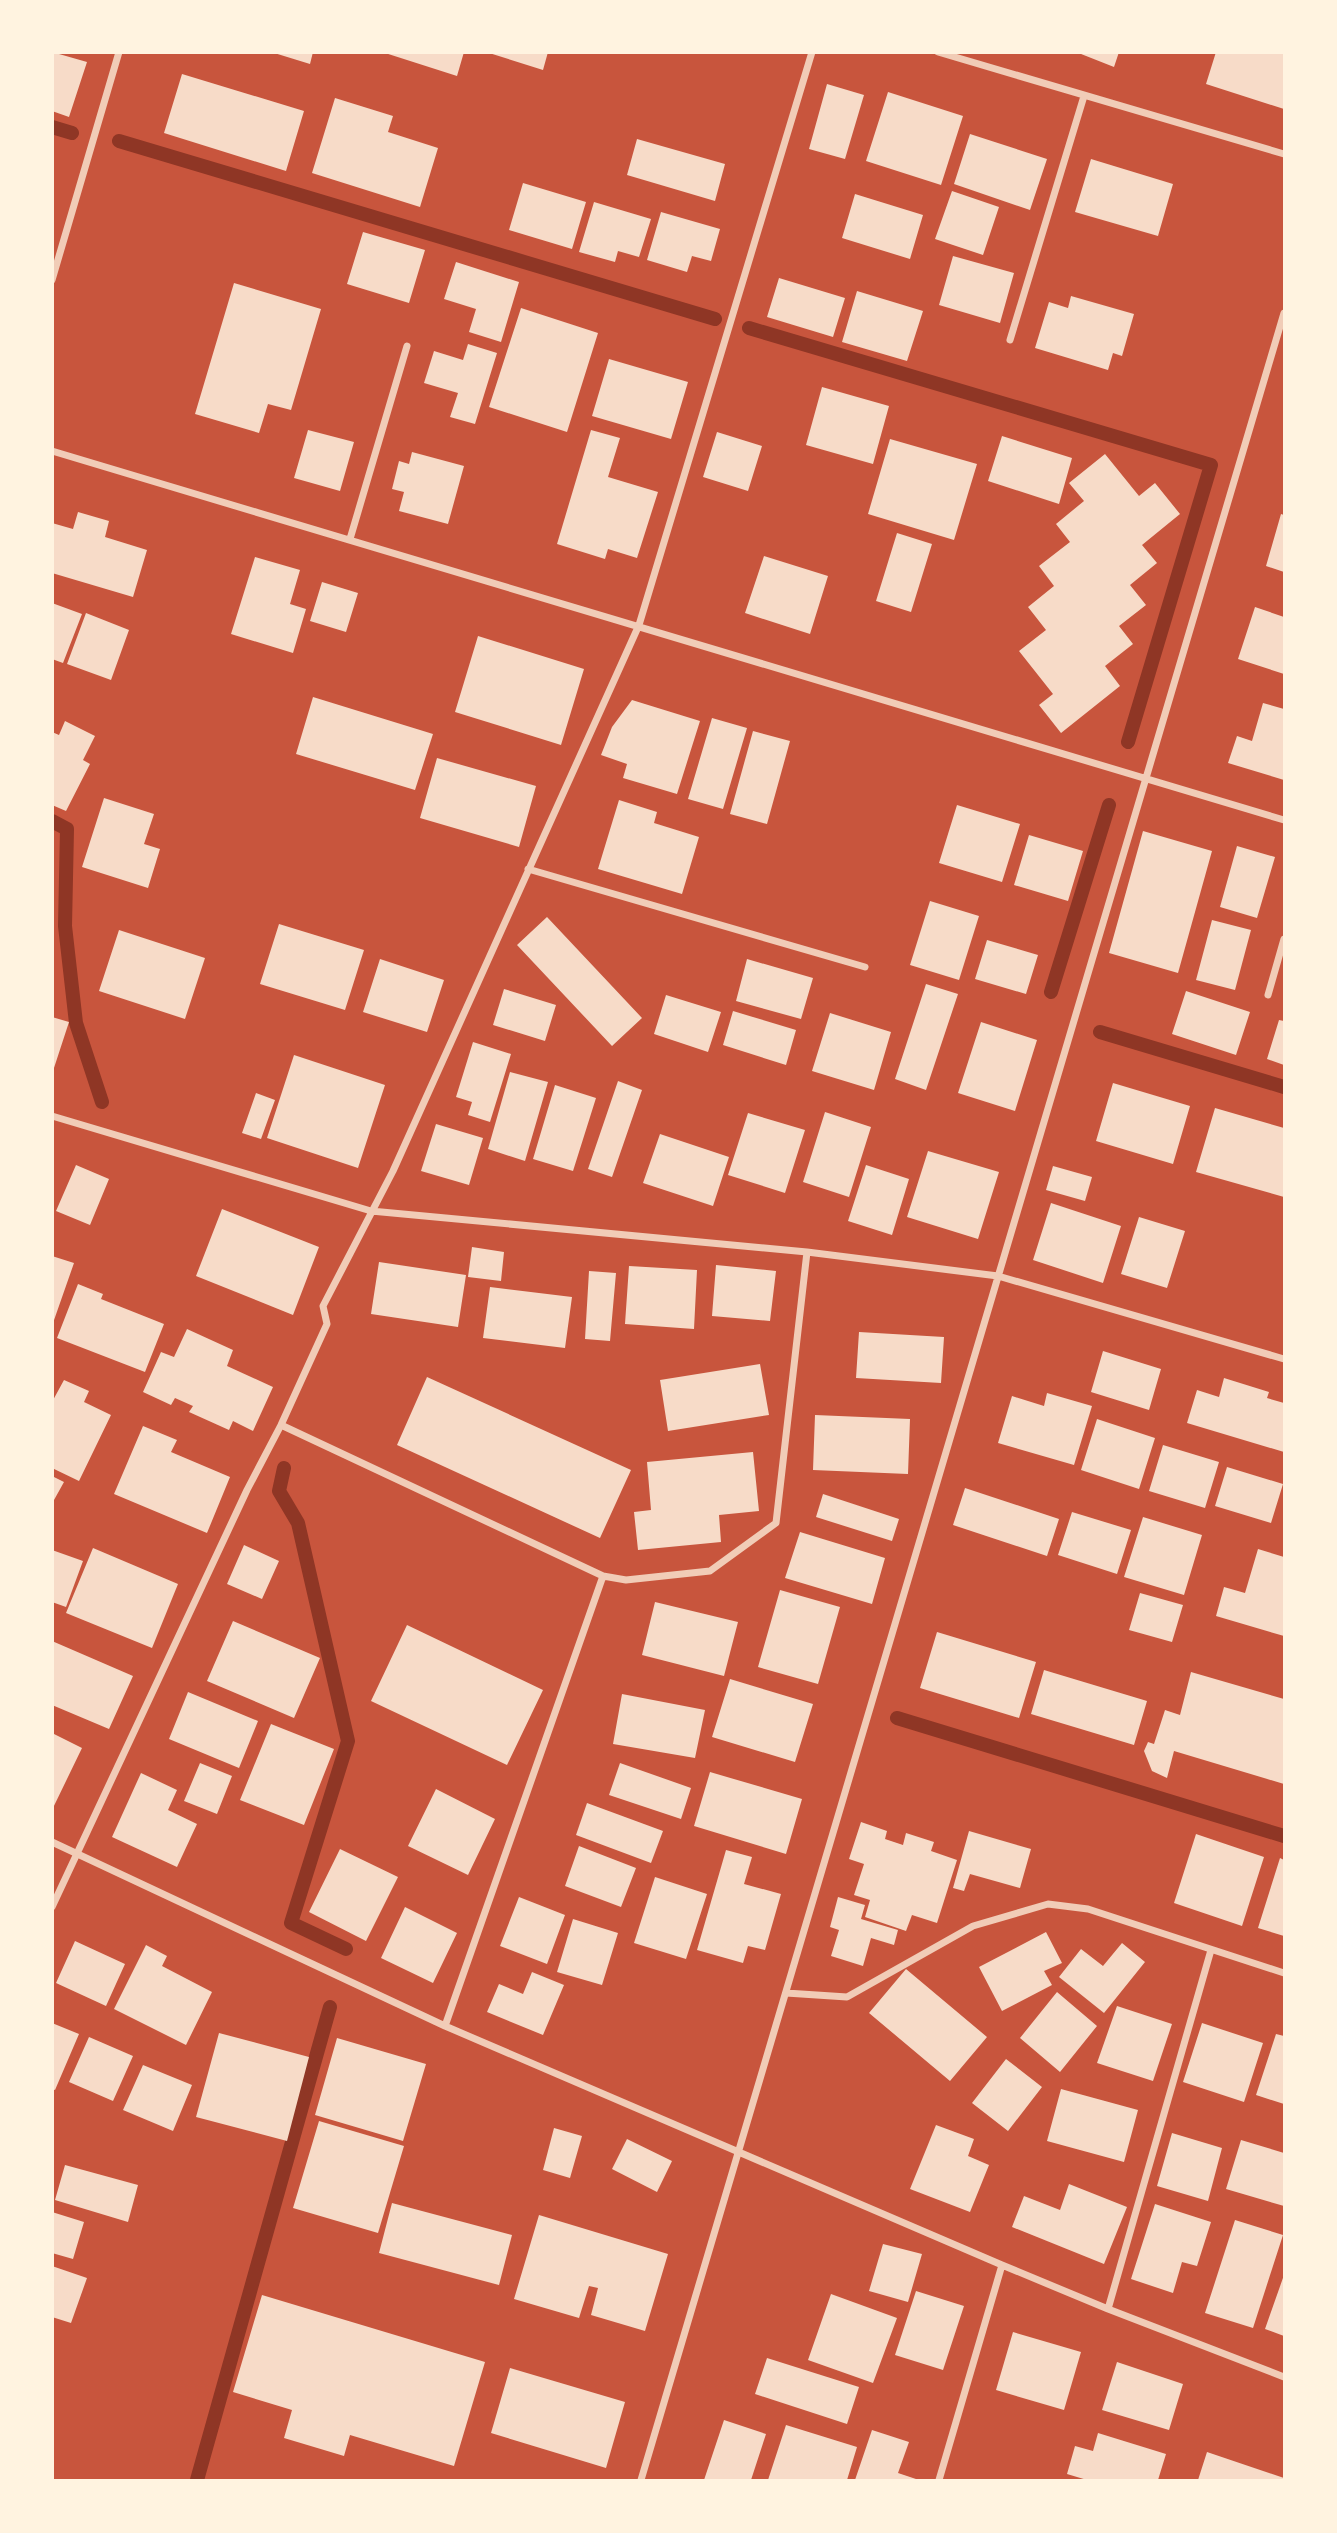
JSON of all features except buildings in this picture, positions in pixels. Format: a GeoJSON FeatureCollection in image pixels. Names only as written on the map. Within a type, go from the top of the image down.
{"type":"FeatureCollection","features":[{"type":"Feature","properties":{"kind":"street"},"geometry":{"type":"LineString","coordinates":[[52,280],[119,52]]}},
{"type":"Feature","properties":{"kind":"street"},"geometry":{"type":"LineString","coordinates":[[52,1907],[327,1324],[323,1306],[393,1171],[639,625],[812,52]]}},
{"type":"Feature","properties":{"kind":"street"},"geometry":{"type":"LineString","coordinates":[[939,52],[1284,154]]}},
{"type":"Feature","properties":{"kind":"street"},"geometry":{"type":"LineString","coordinates":[[1010,341],[1084,96]]}},
{"type":"Feature","properties":{"kind":"street"},"geometry":{"type":"LineString","coordinates":[[641,2480],[1148,779],[1284,313]]}},
{"type":"Feature","properties":{"kind":"street"},"geometry":{"type":"LineString","coordinates":[[350,538],[407,346]]}},
{"type":"Feature","properties":{"kind":"street"},"geometry":{"type":"LineString","coordinates":[[52,451],[350,538],[1284,820]]}},
{"type":"Feature","properties":{"kind":"street"},"geometry":{"type":"LineString","coordinates":[[528,869],[865,967]]}},
{"type":"Feature","properties":{"kind":"street"},"geometry":{"type":"LineString","coordinates":[[1268,995],[1284,939]]}},
{"type":"Feature","properties":{"kind":"street"},"geometry":{"type":"LineString","coordinates":[[52,1116],[371,1211],[807,1252],[998,1276],[1284,1359]]}},
{"type":"Feature","properties":{"kind":"street"},"geometry":{"type":"LineString","coordinates":[[281,1424],[603,1576],[626,1580],[710,1571],[776,1523],[807,1252]]}},
{"type":"Feature","properties":{"kind":"street"},"geometry":{"type":"LineString","coordinates":[[445,2026],[603,1576]]}},
{"type":"Feature","properties":{"kind":"street"},"geometry":{"type":"LineString","coordinates":[[52,1842],[445,2026],[1002,2265],[1284,2377]]}},
{"type":"Feature","properties":{"kind":"street"},"geometry":{"type":"LineString","coordinates":[[786,1993],[846,1997],[973,1926],[1048,1905],[1088,1909],[1284,1973]]}},
{"type":"Feature","properties":{"kind":"street"},"geometry":{"type":"LineString","coordinates":[[1108,2309],[1211,1951]]}},
{"type":"Feature","properties":{"kind":"street"},"geometry":{"type":"LineString","coordinates":[[939,2480],[1002,2265]]}},
{"type":"Feature","properties":{"kind":"waterway"},"geometry":{"type":"LineString","coordinates":[[52,127],[72,133]]}},
{"type":"Feature","properties":{"kind":"waterway"},"geometry":{"type":"LineString","coordinates":[[119,141],[715,319]]}},
{"type":"Feature","properties":{"kind":"waterway"},"geometry":{"type":"LineString","coordinates":[[749,328],[1211,465],[1128,742]]}},
{"type":"Feature","properties":{"kind":"waterway"},"geometry":{"type":"LineString","coordinates":[[1051,992],[1109,805]]}},
{"type":"Feature","properties":{"kind":"waterway"},"geometry":{"type":"LineString","coordinates":[[52,821],[67,829],[65,926],[76,1023],[102,1102]]}},
{"type":"Feature","properties":{"kind":"waterway"},"geometry":{"type":"LineString","coordinates":[[1100,1032],[1284,1087]]}},
{"type":"Feature","properties":{"kind":"waterway"},"geometry":{"type":"LineString","coordinates":[[284,1468],[279,1491],[298,1523],[348,1741],[291,1923],[346,1949]]}},
{"type":"Feature","properties":{"kind":"waterway"},"geometry":{"type":"LineString","coordinates":[[897,1718],[1284,1836]]}},
{"type":"Feature","properties":{"kind":"waterway"},"geometry":{"type":"LineString","coordinates":[[197,2480],[330,2007]]}}]}
